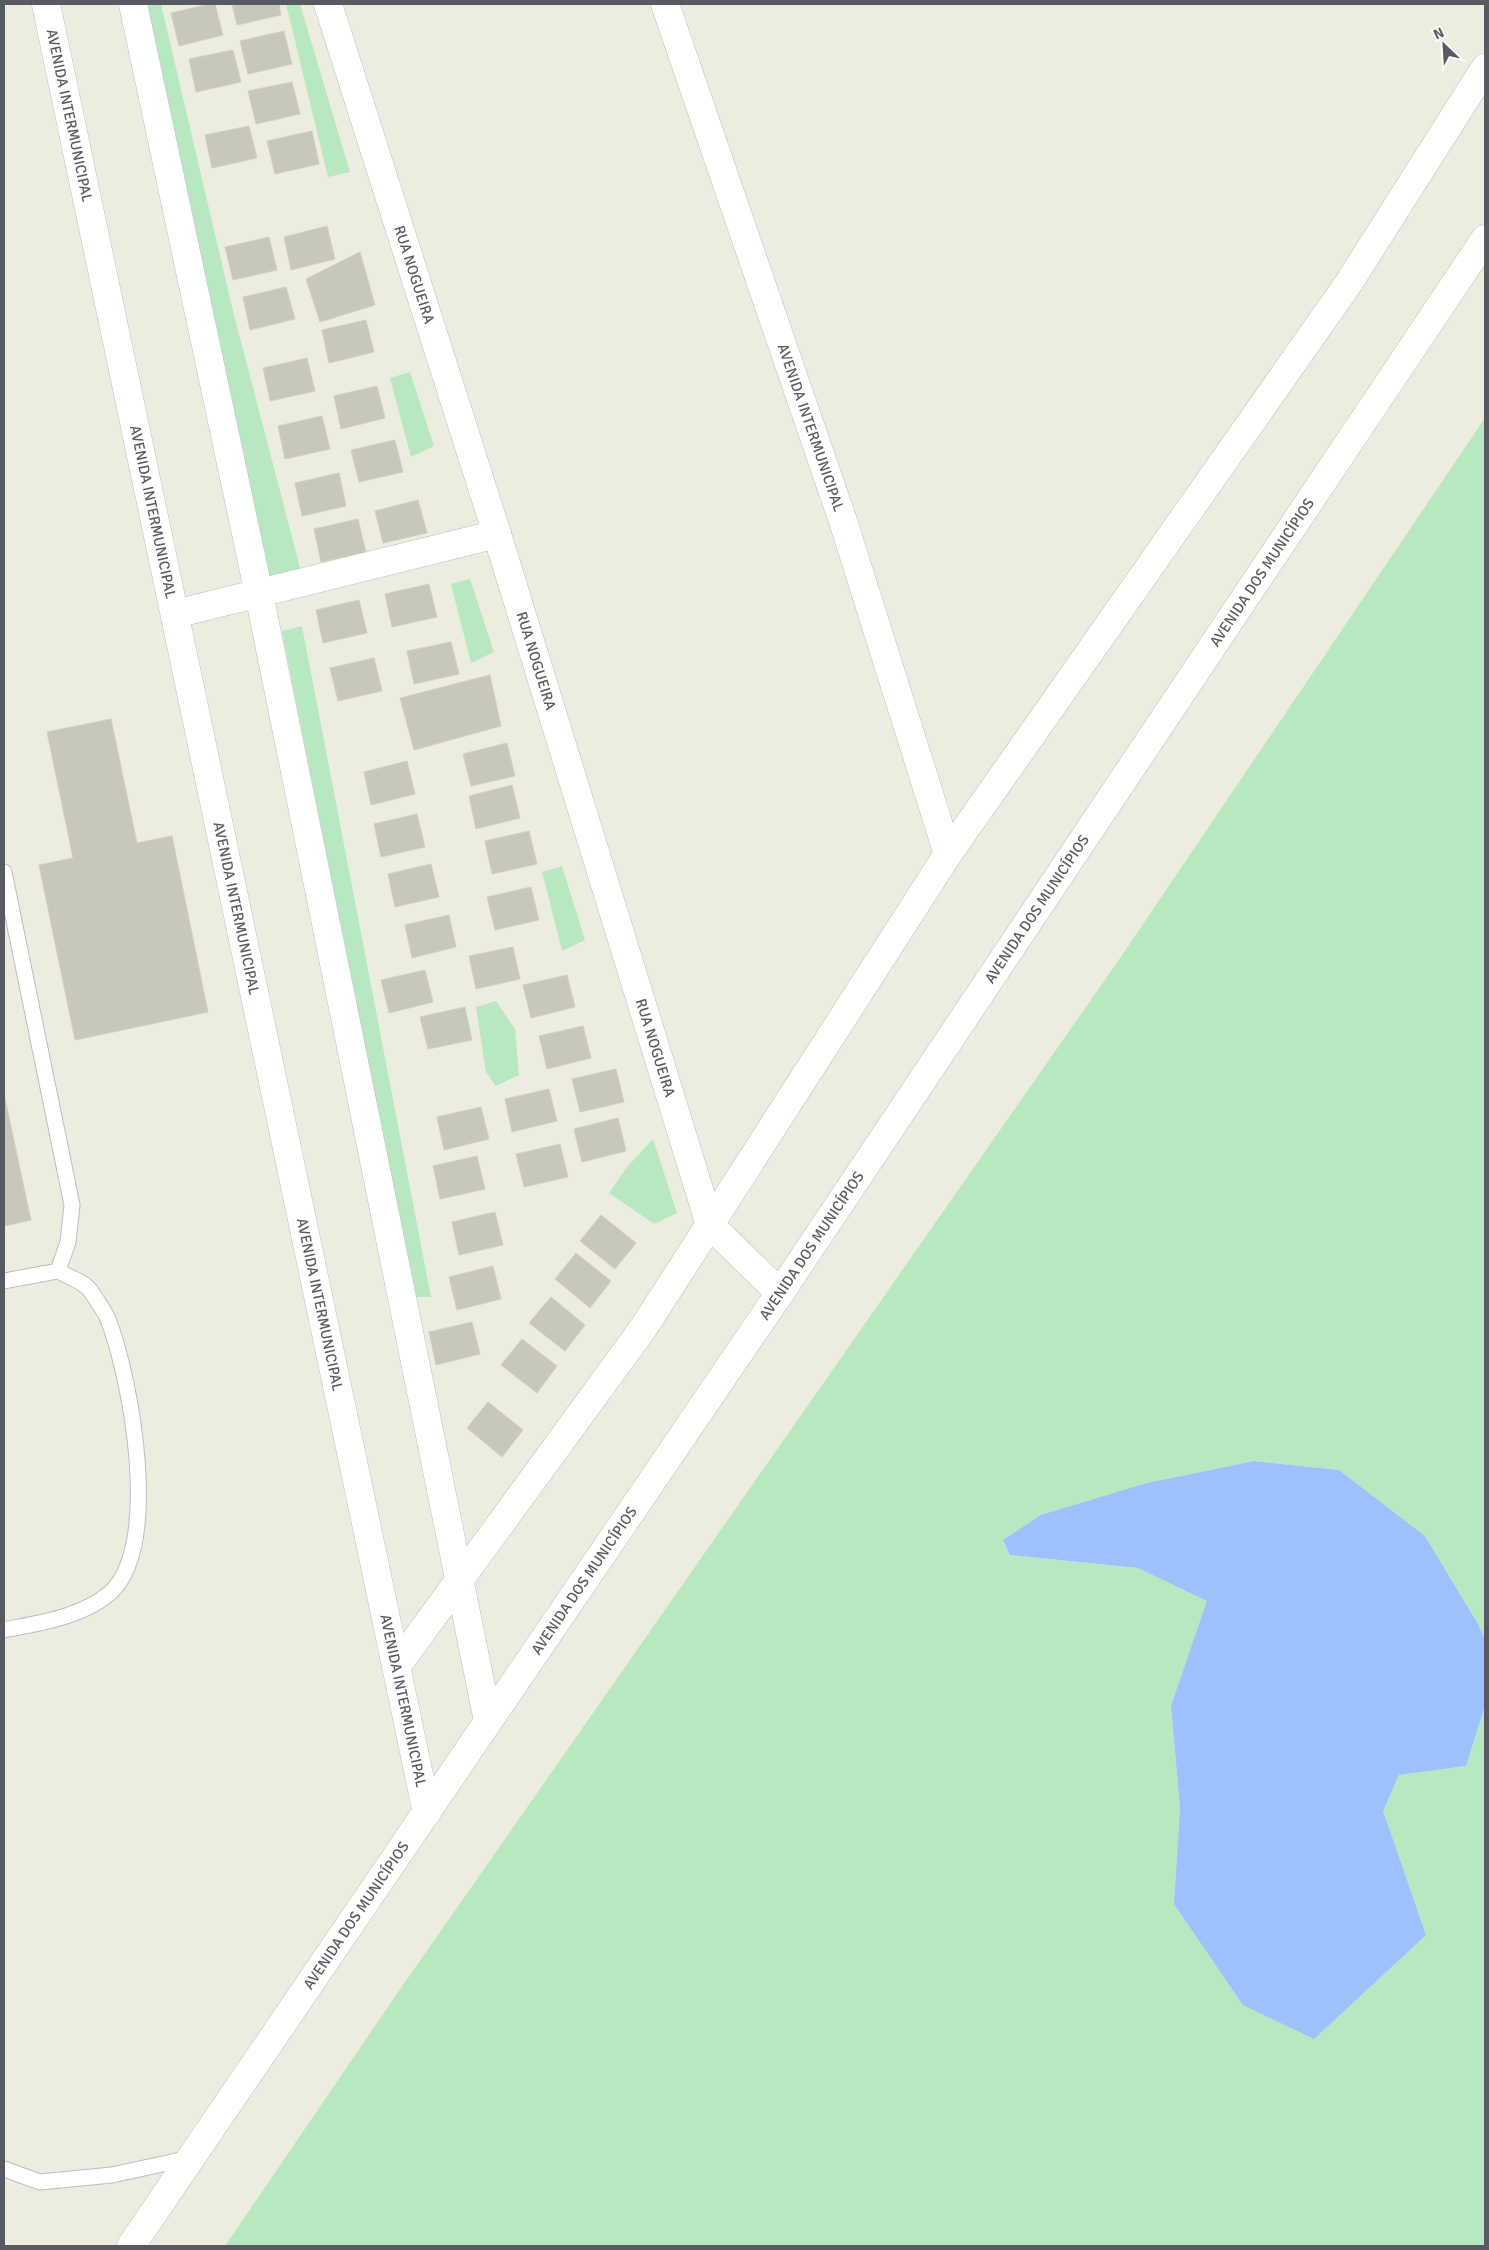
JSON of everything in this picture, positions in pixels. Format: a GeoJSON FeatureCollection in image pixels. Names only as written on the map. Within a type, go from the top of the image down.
{"type":"FeatureCollection","features":[{"type":"Feature","properties":{"kind":"street","name":"AVENIDA INTERMUNICIPAL"},"geometry":{"type":"LineString","coordinates":[[46,4],[426,1813]]}},
{"type":"Feature","properties":{"kind":"street"},"geometry":{"type":"LineString","coordinates":[[133,4],[259,594],[488,1721]]}},
{"type":"Feature","properties":{"kind":"street","name":"RUA NOGUEIRA"},"geometry":{"type":"LineString","coordinates":[[328,4],[497,534],[710,1225],[780,1293]]}},
{"type":"Feature","properties":{"kind":"street","name":"AVENIDA INTERMUNICIPAL"},"geometry":{"type":"LineString","coordinates":[[665,4],[843,521],[948,854]]}},
{"type":"Feature","properties":{"kind":"street"},"geometry":{"type":"LineString","coordinates":[[396,1667],[644,1327],[948,854],[1348,284],[1485,68]]}},
{"type":"Feature","properties":{"kind":"street","name":"AVENIDA DOS MUNICÍPIOS"},"geometry":{"type":"LineString","coordinates":[[131,2246],[780,1293],[1485,239]]}},
{"type":"Feature","properties":{"kind":"street"},"geometry":{"type":"LineString","coordinates":[[175,614],[497,534]]}},
{"type":"Feature","properties":{"kind":"lane"},"geometry":{"type":"LineString","coordinates":[[4,872],[72,1205],[68,1242],[58,1271]]}},
{"type":"Feature","properties":{"kind":"lane"},"geometry":{"type":"LineString","coordinates":[[4,1281],[58,1271],[88,1288],[108,1318],[135,1431],[139,1491],[137,1534],[127,1570],[110,1592],[87,1607],[48,1621],[4,1630]]}},
{"type":"Feature","properties":{"kind":"lane"},"geometry":{"type":"LineString","coordinates":[[4,2169],[40,2182],[112,2176],[192,2157]]}},
{"type":"Feature","properties":{"kind":"green space"},"geometry":{"type":"Polygon","coordinates":[[[143,4],[161,4],[233,311],[303,579],[267,586],[143,4]]]}},
{"type":"Feature","properties":{"kind":"green space"},"geometry":{"type":"Polygon","coordinates":[[[286,4],[300,4],[350,172],[328,177],[286,4]]]}},
{"type":"Feature","properties":{"kind":"green space"},"geometry":{"type":"Polygon","coordinates":[[[410,372],[434,446],[411,457],[390,378],[410,372]]]}},
{"type":"Feature","properties":{"kind":"green space"},"geometry":{"type":"Polygon","coordinates":[[[1485,418],[1485,1640],[1478,1624],[1425,1536],[1339,1470],[1254,1461],[1147,1483],[1010,1555],[1138,1568],[1208,1601],[1171,1706],[1180,1809],[1174,1904],[1426,1935],[1382,1811],[1399,1775],[1466,1766],[1485,1706],[1485,2246],[225,2246],[396,1995],[1116,964],[1485,418]]]}},
{"type":"Feature","properties":{"kind":"green space"},"geometry":{"type":"Polygon","coordinates":[[[470,579],[494,652],[471,663],[451,584],[470,579]]]}},
{"type":"Feature","properties":{"kind":"green space"},"geometry":{"type":"Polygon","coordinates":[[[302,626],[431,1297],[415,1297],[282,631],[302,626]]]}},
{"type":"Feature","properties":{"kind":"green space"},"geometry":{"type":"Polygon","coordinates":[[[562,866],[585,940],[562,951],[542,872],[562,866]]]}},
{"type":"Feature","properties":{"kind":"green space"},"geometry":{"type":"Polygon","coordinates":[[[496,1001],[515,1029],[519,1075],[496,1086],[486,1072],[476,1007],[496,1001]]]}},
{"type":"Feature","properties":{"kind":"green space"},"geometry":{"type":"Polygon","coordinates":[[[653,1139],[677,1213],[654,1224],[609,1193],[627,1167],[653,1139]]]}},
{"type":"Feature","properties":{"kind":"water"},"geometry":{"type":"Polygon","coordinates":[[[1254,1461],[1339,1470],[1425,1536],[1478,1624],[1485,1640],[1485,1706],[1466,1766],[1399,1775],[1383,1811],[1426,1935],[1314,2039],[1243,2005],[1174,1904],[1180,1809],[1171,1706],[1207,1601],[1138,1568],[1010,1555],[1003,1540],[1041,1515],[1147,1483],[1254,1461]]]}},
{"type":"Feature","properties":{"kind":"building"},"geometry":{"type":"Polygon","coordinates":[[[215,4],[223,35],[179,46],[171,13],[215,4]]]}},
{"type":"Feature","properties":{"kind":"building"},"geometry":{"type":"Polygon","coordinates":[[[232,4],[279,4],[281,15],[237,25],[232,4]]]}},
{"type":"Feature","properties":{"kind":"building"},"geometry":{"type":"Polygon","coordinates":[[[284,31],[292,64],[248,74],[240,41],[284,31]]]}},
{"type":"Feature","properties":{"kind":"building"},"geometry":{"type":"Polygon","coordinates":[[[233,50],[241,82],[196,92],[189,59],[233,50]]]}},
{"type":"Feature","properties":{"kind":"building"},"geometry":{"type":"Polygon","coordinates":[[[292,82],[300,114],[256,124],[248,91],[292,82]]]}},
{"type":"Feature","properties":{"kind":"building"},"geometry":{"type":"Polygon","coordinates":[[[249,126],[257,158],[212,168],[205,135],[249,126]]]}},
{"type":"Feature","properties":{"kind":"building"},"geometry":{"type":"Polygon","coordinates":[[[312,131],[319,164],[275,174],[267,141],[312,131]]]}},
{"type":"Feature","properties":{"kind":"building"},"geometry":{"type":"Polygon","coordinates":[[[327,226],[335,259],[291,270],[284,237],[327,226]]]}},
{"type":"Feature","properties":{"kind":"building"},"geometry":{"type":"Polygon","coordinates":[[[269,237],[277,270],[233,280],[225,247],[269,237]]]}},
{"type":"Feature","properties":{"kind":"building"},"geometry":{"type":"Polygon","coordinates":[[[360,252],[375,305],[320,322],[306,279],[360,252]]]}},
{"type":"Feature","properties":{"kind":"building"},"geometry":{"type":"Polygon","coordinates":[[[286,287],[295,319],[250,330],[243,297],[286,287]]]}},
{"type":"Feature","properties":{"kind":"building"},"geometry":{"type":"Polygon","coordinates":[[[366,320],[374,352],[329,363],[322,330],[366,320]]]}},
{"type":"Feature","properties":{"kind":"building"},"geometry":{"type":"Polygon","coordinates":[[[307,358],[315,391],[270,401],[263,368],[307,358]]]}},
{"type":"Feature","properties":{"kind":"building"},"geometry":{"type":"Polygon","coordinates":[[[377,386],[385,418],[341,429],[334,396],[377,386]]]}},
{"type":"Feature","properties":{"kind":"building"},"geometry":{"type":"Polygon","coordinates":[[[322,416],[330,449],[285,459],[278,426],[322,416]]]}},
{"type":"Feature","properties":{"kind":"building"},"geometry":{"type":"Polygon","coordinates":[[[395,440],[403,472],[359,482],[351,450],[395,440]]]}},
{"type":"Feature","properties":{"kind":"building"},"geometry":{"type":"Polygon","coordinates":[[[339,473],[346,506],[302,516],[295,483],[339,473]]]}},
{"type":"Feature","properties":{"kind":"building"},"geometry":{"type":"Polygon","coordinates":[[[418,500],[427,533],[383,543],[375,511],[418,500]]]}},
{"type":"Feature","properties":{"kind":"building"},"geometry":{"type":"Polygon","coordinates":[[[358,519],[366,552],[321,562],[314,529],[358,519]]]}},
{"type":"Feature","properties":{"kind":"building"},"geometry":{"type":"Polygon","coordinates":[[[429,584],[437,617],[392,627],[385,594],[429,584]]]}},
{"type":"Feature","properties":{"kind":"building"},"geometry":{"type":"Polygon","coordinates":[[[359,600],[367,633],[323,643],[316,610],[359,600]]]}},
{"type":"Feature","properties":{"kind":"building"},"geometry":{"type":"Polygon","coordinates":[[[451,642],[459,674],[414,684],[407,651],[451,642]]]}},
{"type":"Feature","properties":{"kind":"building"},"geometry":{"type":"Polygon","coordinates":[[[374,658],[382,691],[338,701],[330,668],[374,658]]]}},
{"type":"Feature","properties":{"kind":"building"},"geometry":{"type":"Polygon","coordinates":[[[490,675],[501,726],[414,750],[400,698],[490,675]]]}},
{"type":"Feature","properties":{"kind":"building"},"geometry":{"type":"Polygon","coordinates":[[[111,719],[137,843],[172,836],[208,1012],[75,1040],[39,865],[73,858],[47,732],[111,719]]]}},
{"type":"Feature","properties":{"kind":"building"},"geometry":{"type":"Polygon","coordinates":[[[507,743],[515,776],[471,786],[463,754],[507,743]]]}},
{"type":"Feature","properties":{"kind":"building"},"geometry":{"type":"Polygon","coordinates":[[[407,761],[415,794],[371,805],[364,772],[407,761]]]}},
{"type":"Feature","properties":{"kind":"building"},"geometry":{"type":"Polygon","coordinates":[[[512,785],[520,818],[476,829],[469,796],[512,785]]]}},
{"type":"Feature","properties":{"kind":"building"},"geometry":{"type":"Polygon","coordinates":[[[417,814],[425,847],[381,857],[374,824],[417,814]]]}},
{"type":"Feature","properties":{"kind":"building"},"geometry":{"type":"Polygon","coordinates":[[[529,831],[537,864],[492,874],[485,841],[529,831]]]}},
{"type":"Feature","properties":{"kind":"building"},"geometry":{"type":"Polygon","coordinates":[[[431,864],[439,897],[395,907],[388,874],[431,864]]]}},
{"type":"Feature","properties":{"kind":"building"},"geometry":{"type":"Polygon","coordinates":[[[531,887],[539,920],[495,930],[487,897],[531,887]]]}},
{"type":"Feature","properties":{"kind":"building"},"geometry":{"type":"Polygon","coordinates":[[[449,915],[456,947],[412,958],[405,925],[449,915]]]}},
{"type":"Feature","properties":{"kind":"building"},"geometry":{"type":"Polygon","coordinates":[[[513,947],[520,979],[476,989],[469,956],[513,947]]]}},
{"type":"Feature","properties":{"kind":"building"},"geometry":{"type":"Polygon","coordinates":[[[425,970],[433,1002],[389,1013],[381,980],[425,970]]]}},
{"type":"Feature","properties":{"kind":"building"},"geometry":{"type":"Polygon","coordinates":[[[567,975],[575,1007],[531,1018],[523,985],[567,975]]]}},
{"type":"Feature","properties":{"kind":"building"},"geometry":{"type":"Polygon","coordinates":[[[465,1007],[472,1040],[428,1049],[420,1017],[465,1007]]]}},
{"type":"Feature","properties":{"kind":"building"},"geometry":{"type":"Polygon","coordinates":[[[583,1026],[591,1058],[547,1069],[539,1036],[583,1026]]]}},
{"type":"Feature","properties":{"kind":"building"},"geometry":{"type":"Polygon","coordinates":[[[616,1069],[624,1102],[580,1112],[572,1079],[616,1069]]]}},
{"type":"Feature","properties":{"kind":"building"},"geometry":{"type":"Polygon","coordinates":[[[549,1089],[557,1121],[512,1132],[505,1099],[549,1089]]]}},
{"type":"Feature","properties":{"kind":"building"},"geometry":{"type":"Polygon","coordinates":[[[4,1094],[31,1220],[4,1226],[4,1094]]]}},
{"type":"Feature","properties":{"kind":"building"},"geometry":{"type":"Polygon","coordinates":[[[481,1107],[489,1139],[444,1150],[437,1117],[481,1107]]]}},
{"type":"Feature","properties":{"kind":"building"},"geometry":{"type":"Polygon","coordinates":[[[618,1118],[626,1151],[582,1162],[574,1129],[618,1118]]]}},
{"type":"Feature","properties":{"kind":"building"},"geometry":{"type":"Polygon","coordinates":[[[560,1144],[568,1177],[524,1187],[516,1154],[560,1144]]]}},
{"type":"Feature","properties":{"kind":"building"},"geometry":{"type":"Polygon","coordinates":[[[477,1156],[485,1189],[440,1199],[433,1166],[477,1156]]]}},
{"type":"Feature","properties":{"kind":"building"},"geometry":{"type":"Polygon","coordinates":[[[495,1212],[503,1245],[459,1255],[452,1222],[495,1212]]]}},
{"type":"Feature","properties":{"kind":"building"},"geometry":{"type":"Polygon","coordinates":[[[601,1215],[636,1243],[615,1269],[580,1241],[601,1215]]]}},
{"type":"Feature","properties":{"kind":"building"},"geometry":{"type":"Polygon","coordinates":[[[576,1253],[611,1281],[590,1308],[555,1279],[576,1253]]]}},
{"type":"Feature","properties":{"kind":"building"},"geometry":{"type":"Polygon","coordinates":[[[493,1266],[501,1299],[457,1310],[449,1277],[493,1266]]]}},
{"type":"Feature","properties":{"kind":"building"},"geometry":{"type":"Polygon","coordinates":[[[551,1297],[585,1325],[565,1351],[529,1323],[551,1297]]]}},
{"type":"Feature","properties":{"kind":"building"},"geometry":{"type":"Polygon","coordinates":[[[472,1322],[480,1354],[436,1365],[429,1332],[472,1322]]]}},
{"type":"Feature","properties":{"kind":"building"},"geometry":{"type":"Polygon","coordinates":[[[522,1339],[557,1366],[537,1393],[501,1365],[522,1339]]]}},
{"type":"Feature","properties":{"kind":"building"},"geometry":{"type":"Polygon","coordinates":[[[488,1402],[523,1430],[502,1457],[467,1428],[488,1402]]]}}]}
